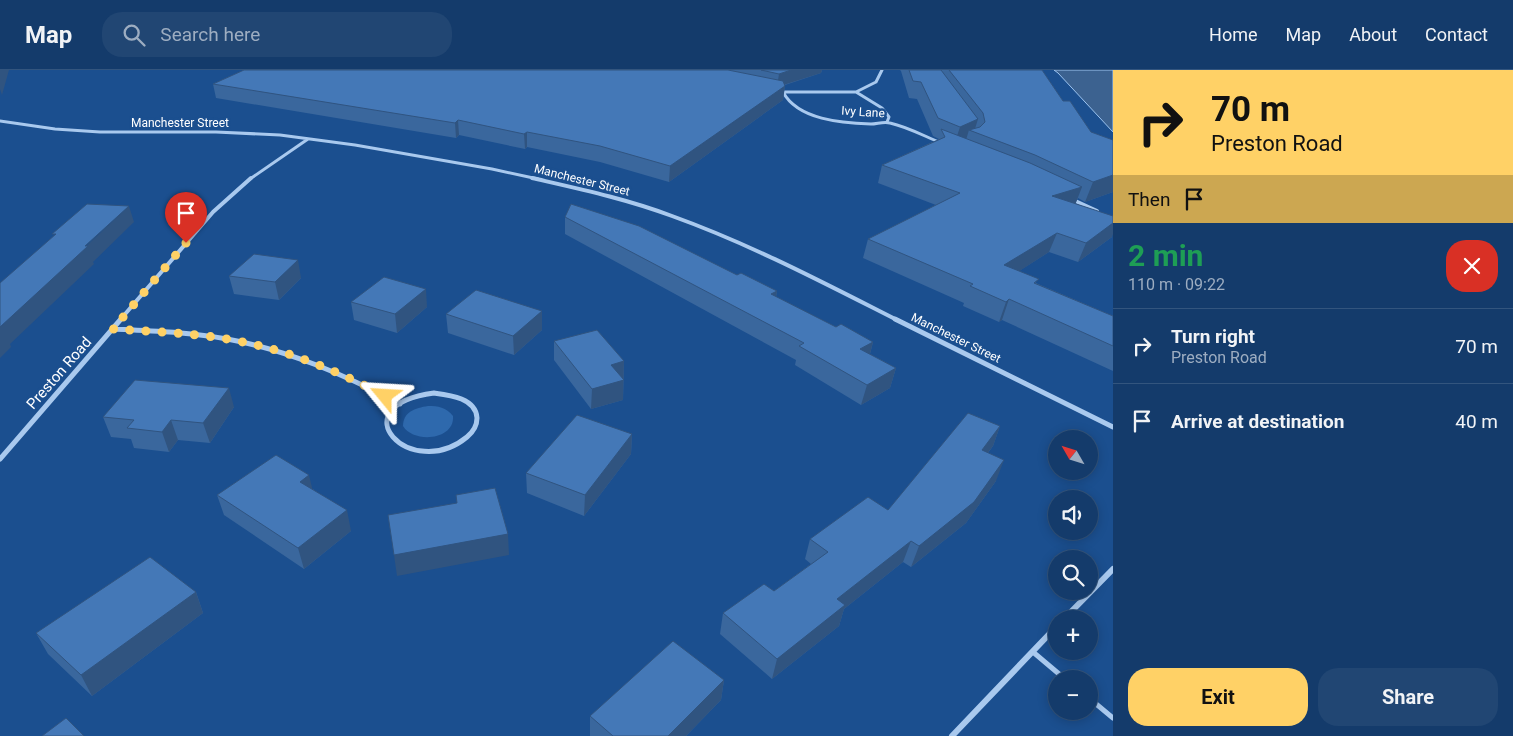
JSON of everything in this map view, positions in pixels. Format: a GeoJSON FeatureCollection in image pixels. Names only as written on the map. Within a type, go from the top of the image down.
{"type":"FeatureCollection","features":[{"type":"Feature","properties":{"kind":"street"},"geometry":{"type":"LineString","coordinates":[[856,92],[876,83],[881,77],[882,70]]}},
{"type":"Feature","properties":{"kind":"street","name":"Ivy Lane"},"geometry":{"type":"LineString","coordinates":[[777,91],[808,93],[856,92]]}},
{"type":"Feature","properties":{"kind":"street","name":"Ivy Lane"},"geometry":{"type":"LineString","coordinates":[[783,92],[789,103],[807,112],[830,119],[863,124],[888,122],[948,145]]}},
{"type":"Feature","properties":{"kind":"street"},"geometry":{"type":"LineString","coordinates":[[856,92],[882,108],[889,117],[888,122]]}},
{"type":"Feature","properties":{"kind":"street","name":"Manchester Street"},"geometry":{"type":"LineString","coordinates":[[0,121],[55,129],[100,132],[262,133],[309,138],[542,179],[614,197],[673,216],[756,250],[1113,427]]}},
{"type":"Feature","properties":{"kind":"street","name":"Preston Road"},"geometry":{"type":"LineString","coordinates":[[0,459],[213,212],[254,176],[309,138]]}},
{"type":"Feature","properties":{"kind":"street"},"geometry":{"type":"LineString","coordinates":[[1064,195],[1105,215]]}},
{"type":"Feature","properties":{"kind":"street"},"geometry":{"type":"LineString","coordinates":[[113,329],[195,334],[242,341],[324,367],[400,404],[422,395],[434,393],[454,395],[470,403],[476,410],[477,426],[466,439],[456,445],[432,451],[408,448],[398,444],[390,437],[386,429],[387,419],[391,411],[400,404]]}},
{"type":"Feature","properties":{"kind":"street"},"geometry":{"type":"LineString","coordinates":[[1073,610],[1113,569]]}},
{"type":"Feature","properties":{"kind":"street"},"geometry":{"type":"LineString","coordinates":[[952,736],[1048,635]]}},
{"type":"Feature","properties":{"kind":"lane"},"geometry":{"type":"LineString","coordinates":[[1032,652],[1055,670]]}},
{"type":"Feature","properties":{"kind":"lane"},"geometry":{"type":"LineString","coordinates":[[1098,706],[1113,718]]}},
{"type":"Feature","properties":{"kind":"shaded area"},"geometry":{"type":"Polygon","coordinates":[[[1054,70],[1113,70],[1113,132],[1058,73],[1054,70]]]}},
{"type":"Feature","properties":{"kind":"shaded area"},"geometry":{"type":"Polygon","coordinates":[[[428,406],[442,408],[453,416],[452,424],[448,430],[433,437],[424,437],[408,432],[403,426],[407,414],[428,406]]]}},
{"type":"Feature","properties":{"kind":"building"},"geometry":{"type":"Polygon","coordinates":[[[244,70],[728,70],[783,81],[785,86],[670,166],[600,146],[527,132],[524,134],[458,120],[455,123],[213,84],[244,70]]]}},
{"type":"Feature","properties":{"kind":"building"},"geometry":{"type":"Polygon","coordinates":[[[761,70],[791,70],[779,74],[761,70]]]}},
{"type":"Feature","properties":{"kind":"building"},"geometry":{"type":"Polygon","coordinates":[[[909,70],[941,70],[978,119],[960,127],[938,118],[921,82],[913,81],[909,70]]]}},
{"type":"Feature","properties":{"kind":"building"},"geometry":{"type":"Polygon","coordinates":[[[949,70],[1042,70],[1063,101],[1070,101],[1091,132],[1113,140],[1113,175],[1093,182],[1035,155],[969,130],[980,127],[985,122],[983,113],[949,70]]]}},
{"type":"Feature","properties":{"kind":"building"},"geometry":{"type":"Polygon","coordinates":[[[941,129],[1030,163],[1082,187],[1052,196],[1113,216],[1113,223],[1086,243],[1057,233],[1004,265],[1039,279],[1034,283],[1113,316],[1113,346],[1009,299],[1006,302],[970,286],[973,284],[868,239],[960,193],[882,165],[945,137],[941,129]]]}},
{"type":"Feature","properties":{"kind":"building"},"geometry":{"type":"Polygon","coordinates":[[[87,204],[129,206],[0,327],[0,283],[87,204]]]}},
{"type":"Feature","properties":{"kind":"building"},"geometry":{"type":"Polygon","coordinates":[[[571,204],[639,226],[737,275],[741,273],[777,291],[771,294],[836,327],[841,324],[873,342],[860,349],[896,368],[867,385],[799,346],[804,343],[565,217],[571,204]]]}},
{"type":"Feature","properties":{"kind":"building"},"geometry":{"type":"Polygon","coordinates":[[[254,254],[298,260],[275,282],[229,276],[254,254]]]}},
{"type":"Feature","properties":{"kind":"building"},"geometry":{"type":"Polygon","coordinates":[[[384,277],[426,289],[395,314],[351,302],[384,277]]]}},
{"type":"Feature","properties":{"kind":"building"},"geometry":{"type":"Polygon","coordinates":[[[476,290],[542,311],[513,336],[446,314],[476,290]]]}},
{"type":"Feature","properties":{"kind":"building"},"geometry":{"type":"Polygon","coordinates":[[[597,330],[624,361],[611,365],[624,380],[592,389],[554,341],[597,330]]]}},
{"type":"Feature","properties":{"kind":"building"},"geometry":{"type":"Polygon","coordinates":[[[135,380],[229,388],[203,423],[171,420],[162,432],[127,428],[134,420],[103,417],[135,380]]]}},
{"type":"Feature","properties":{"kind":"building"},"geometry":{"type":"Polygon","coordinates":[[[968,413],[1000,426],[982,450],[1004,460],[974,502],[919,546],[911,541],[837,599],[845,605],[777,659],[723,613],[764,584],[774,591],[828,552],[810,539],[868,497],[888,510],[968,413]]]}},
{"type":"Feature","properties":{"kind":"building"},"geometry":{"type":"Polygon","coordinates":[[[577,415],[632,434],[585,495],[526,473],[577,415]]]}},
{"type":"Feature","properties":{"kind":"building"},"geometry":{"type":"Polygon","coordinates":[[[276,455],[309,475],[300,482],[347,510],[298,548],[217,495],[276,455]]]}},
{"type":"Feature","properties":{"kind":"building"},"geometry":{"type":"Polygon","coordinates":[[[495,488],[508,534],[394,555],[388,515],[457,503],[456,495],[495,488]]]}},
{"type":"Feature","properties":{"kind":"building"},"geometry":{"type":"Polygon","coordinates":[[[150,557],[196,592],[81,675],[36,633],[150,557]]]}},
{"type":"Feature","properties":{"kind":"building"},"geometry":{"type":"Polygon","coordinates":[[[673,641],[724,680],[668,736],[613,736],[590,716],[673,641]]]}},
{"type":"Feature","properties":{"kind":"building"},"geometry":{"type":"Polygon","coordinates":[[[66,718],[84,736],[42,736],[66,718]]]}},
{"type":"Feature","properties":{"kind":"route"},"geometry":{"type":"LineString","coordinates":[[186,243],[113,329],[195,334],[242,341],[282,352],[324,367],[385,396]]}}]}
